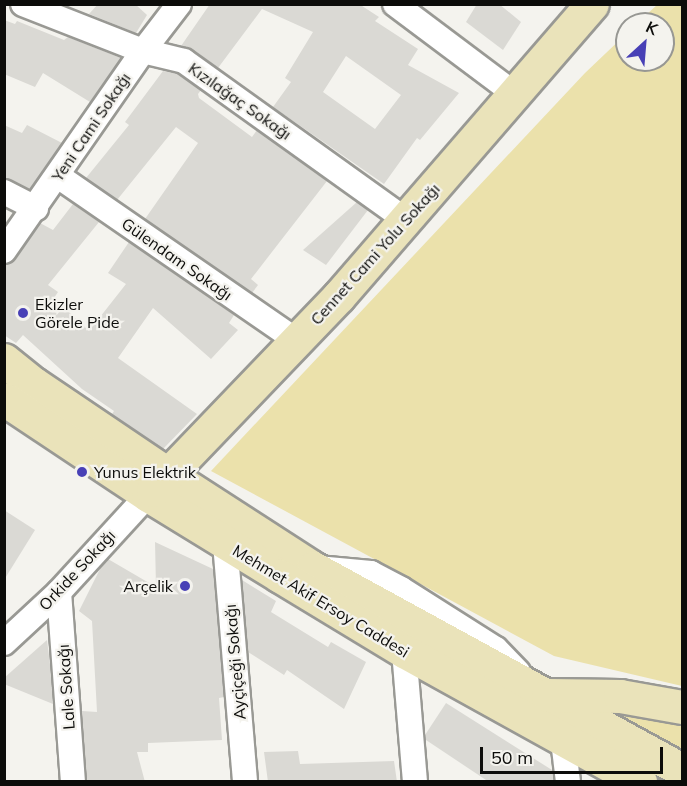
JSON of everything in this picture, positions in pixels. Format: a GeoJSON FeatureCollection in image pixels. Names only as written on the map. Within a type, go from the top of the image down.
{"type":"FeatureCollection","features":[{"type":"Feature","properties":{"kind":"main road","name":"Cennet Cami Yolu Sokağı"},"geometry":{"type":"LineString","coordinates":[[158,485],[297,341],[406,220],[592,4]]}},
{"type":"Feature","properties":{"kind":"main road","name":"Mehmet Akif Ersoy Caddesi"},"geometry":{"type":"LineString","coordinates":[[4,360],[14,402],[158,485],[313,568],[534,707],[563,740],[640,782]]}},
{"type":"Feature","properties":{"kind":"main road","name":"Mehmet Akif Ersoy Caddesi"},"geometry":{"type":"LineString","coordinates":[[158,485],[225,543],[404,651],[682,770]]}},
{"type":"Feature","properties":{"kind":"main road"},"geometry":{"type":"LineString","coordinates":[[534,707],[620,696],[682,707]]}},
{"type":"Feature","properties":{"kind":"street","name":"Kızılağaç Sokağı"},"geometry":{"type":"LineString","coordinates":[[23,4],[143,51],[184,61],[406,220]]}},
{"type":"Feature","properties":{"kind":"street","name":"Yeni Cami Sokağı"},"geometry":{"type":"LineString","coordinates":[[4,251],[143,51],[179,4]]}},
{"type":"Feature","properties":{"kind":"street"},"geometry":{"type":"LineString","coordinates":[[395,4],[515,94]]}},
{"type":"Feature","properties":{"kind":"street","name":"Gülendam Sokağı"},"geometry":{"type":"LineString","coordinates":[[58,176],[297,341]]}},
{"type":"Feature","properties":{"kind":"street"},"geometry":{"type":"LineString","coordinates":[[4,192],[36,208]]}},
{"type":"Feature","properties":{"kind":"street","name":"Orkide Sokağı"},"geometry":{"type":"LineString","coordinates":[[4,643],[59,592],[158,485]]}},
{"type":"Feature","properties":{"kind":"street","name":"Ayçiçeği Sokağı"},"geometry":{"type":"LineString","coordinates":[[225,543],[245,782]]}},
{"type":"Feature","properties":{"kind":"street","name":"Lale Sokağı"},"geometry":{"type":"LineString","coordinates":[[59,592],[73,782]]}},
{"type":"Feature","properties":{"kind":"street"},"geometry":{"type":"LineString","coordinates":[[404,651],[415,782]]}},
{"type":"Feature","properties":{"kind":"street"},"geometry":{"type":"LineString","coordinates":[[563,740],[568,782]]}},
{"type":"Feature","properties":{"kind":"shaded area"},"geometry":{"type":"Polygon","coordinates":[[[657,5],[682,5],[682,686],[554,656],[211,471],[585,73],[615,44],[615,72],[675,72],[675,12],[649,12],[657,5]]]}},
{"type":"Feature","properties":{"kind":"shaded area"},"geometry":{"type":"Polygon","coordinates":[[[608,705],[682,718],[682,755],[608,713],[608,705]]]}},
{"type":"Feature","properties":{"kind":"building"},"geometry":{"type":"Polygon","coordinates":[[[98,4],[135,4],[147,15],[136,33],[89,14],[98,4]]]}},
{"type":"Feature","properties":{"kind":"building"},"geometry":{"type":"Polygon","coordinates":[[[210,4],[359,4],[379,17],[375,21],[418,49],[408,65],[459,93],[420,140],[417,138],[384,184],[273,107],[291,82],[285,78],[313,32],[262,9],[218,68],[192,49],[181,46],[210,4]],[[346,56],[323,92],[375,129],[401,95],[346,56]]]}},
{"type":"Feature","properties":{"kind":"building"},"geometry":{"type":"Polygon","coordinates":[[[477,4],[499,4],[521,22],[503,50],[466,22],[477,4]]]}},
{"type":"Feature","properties":{"kind":"building"},"geometry":{"type":"Polygon","coordinates":[[[4,20],[15,24],[17,21],[64,40],[68,37],[121,58],[90,102],[43,73],[35,87],[4,74],[4,20]]]}},
{"type":"Feature","properties":{"kind":"building"},"geometry":{"type":"Polygon","coordinates":[[[163,71],[178,74],[201,90],[198,94],[199,98],[252,137],[257,130],[327,181],[251,279],[258,285],[252,293],[145,219],[198,143],[176,127],[117,200],[86,178],[129,125],[125,122],[163,71]]]}},
{"type":"Feature","properties":{"kind":"building"},"geometry":{"type":"Polygon","coordinates":[[[4,125],[22,133],[27,125],[62,143],[30,189],[4,178],[4,125]]]}},
{"type":"Feature","properties":{"kind":"building"},"geometry":{"type":"Polygon","coordinates":[[[357,202],[368,210],[326,265],[303,250],[357,202]]]}},
{"type":"Feature","properties":{"kind":"building"},"geometry":{"type":"Polygon","coordinates":[[[73,204],[99,222],[48,285],[58,292],[54,298],[89,331],[126,284],[108,273],[129,242],[234,315],[229,323],[238,330],[211,359],[153,308],[118,358],[197,414],[163,449],[112,414],[114,411],[82,389],[23,335],[16,343],[4,335],[4,265],[16,259],[40,223],[53,230],[73,204]]]}},
{"type":"Feature","properties":{"kind":"building"},"geometry":{"type":"Polygon","coordinates":[[[4,510],[35,530],[4,580],[4,510]]]}},
{"type":"Feature","properties":{"kind":"building"},"geometry":{"type":"Polygon","coordinates":[[[155,542],[213,569],[224,697],[219,698],[222,740],[148,743],[148,752],[137,752],[145,782],[87,782],[82,711],[97,712],[92,621],[79,611],[101,567],[108,559],[156,587],[155,542]]]}},
{"type":"Feature","properties":{"kind":"building"},"geometry":{"type":"Polygon","coordinates":[[[242,580],[276,601],[271,612],[328,647],[331,642],[366,662],[344,709],[287,670],[284,675],[248,652],[242,580]]]}},
{"type":"Feature","properties":{"kind":"building"},"geometry":{"type":"Polygon","coordinates":[[[47,640],[53,704],[4,684],[4,678],[47,640]]]}},
{"type":"Feature","properties":{"kind":"building"},"geometry":{"type":"Polygon","coordinates":[[[446,703],[552,770],[554,782],[489,782],[426,740],[425,735],[446,703]]]}},
{"type":"Feature","properties":{"kind":"building"},"geometry":{"type":"Polygon","coordinates":[[[298,751],[300,764],[394,761],[397,782],[268,782],[264,752],[298,751]]]}},
{"type":"Feature","properties":{"kind":"place","name":"Ekizler Görele Pide"},"geometry":{"type":"Point","coordinates":[23,313]}},
{"type":"Feature","properties":{"kind":"place","name":"Yunus Elektrik"},"geometry":{"type":"Point","coordinates":[82,472]}},
{"type":"Feature","properties":{"kind":"place","name":"Arçelik"},"geometry":{"type":"Point","coordinates":[185,586]}}]}
